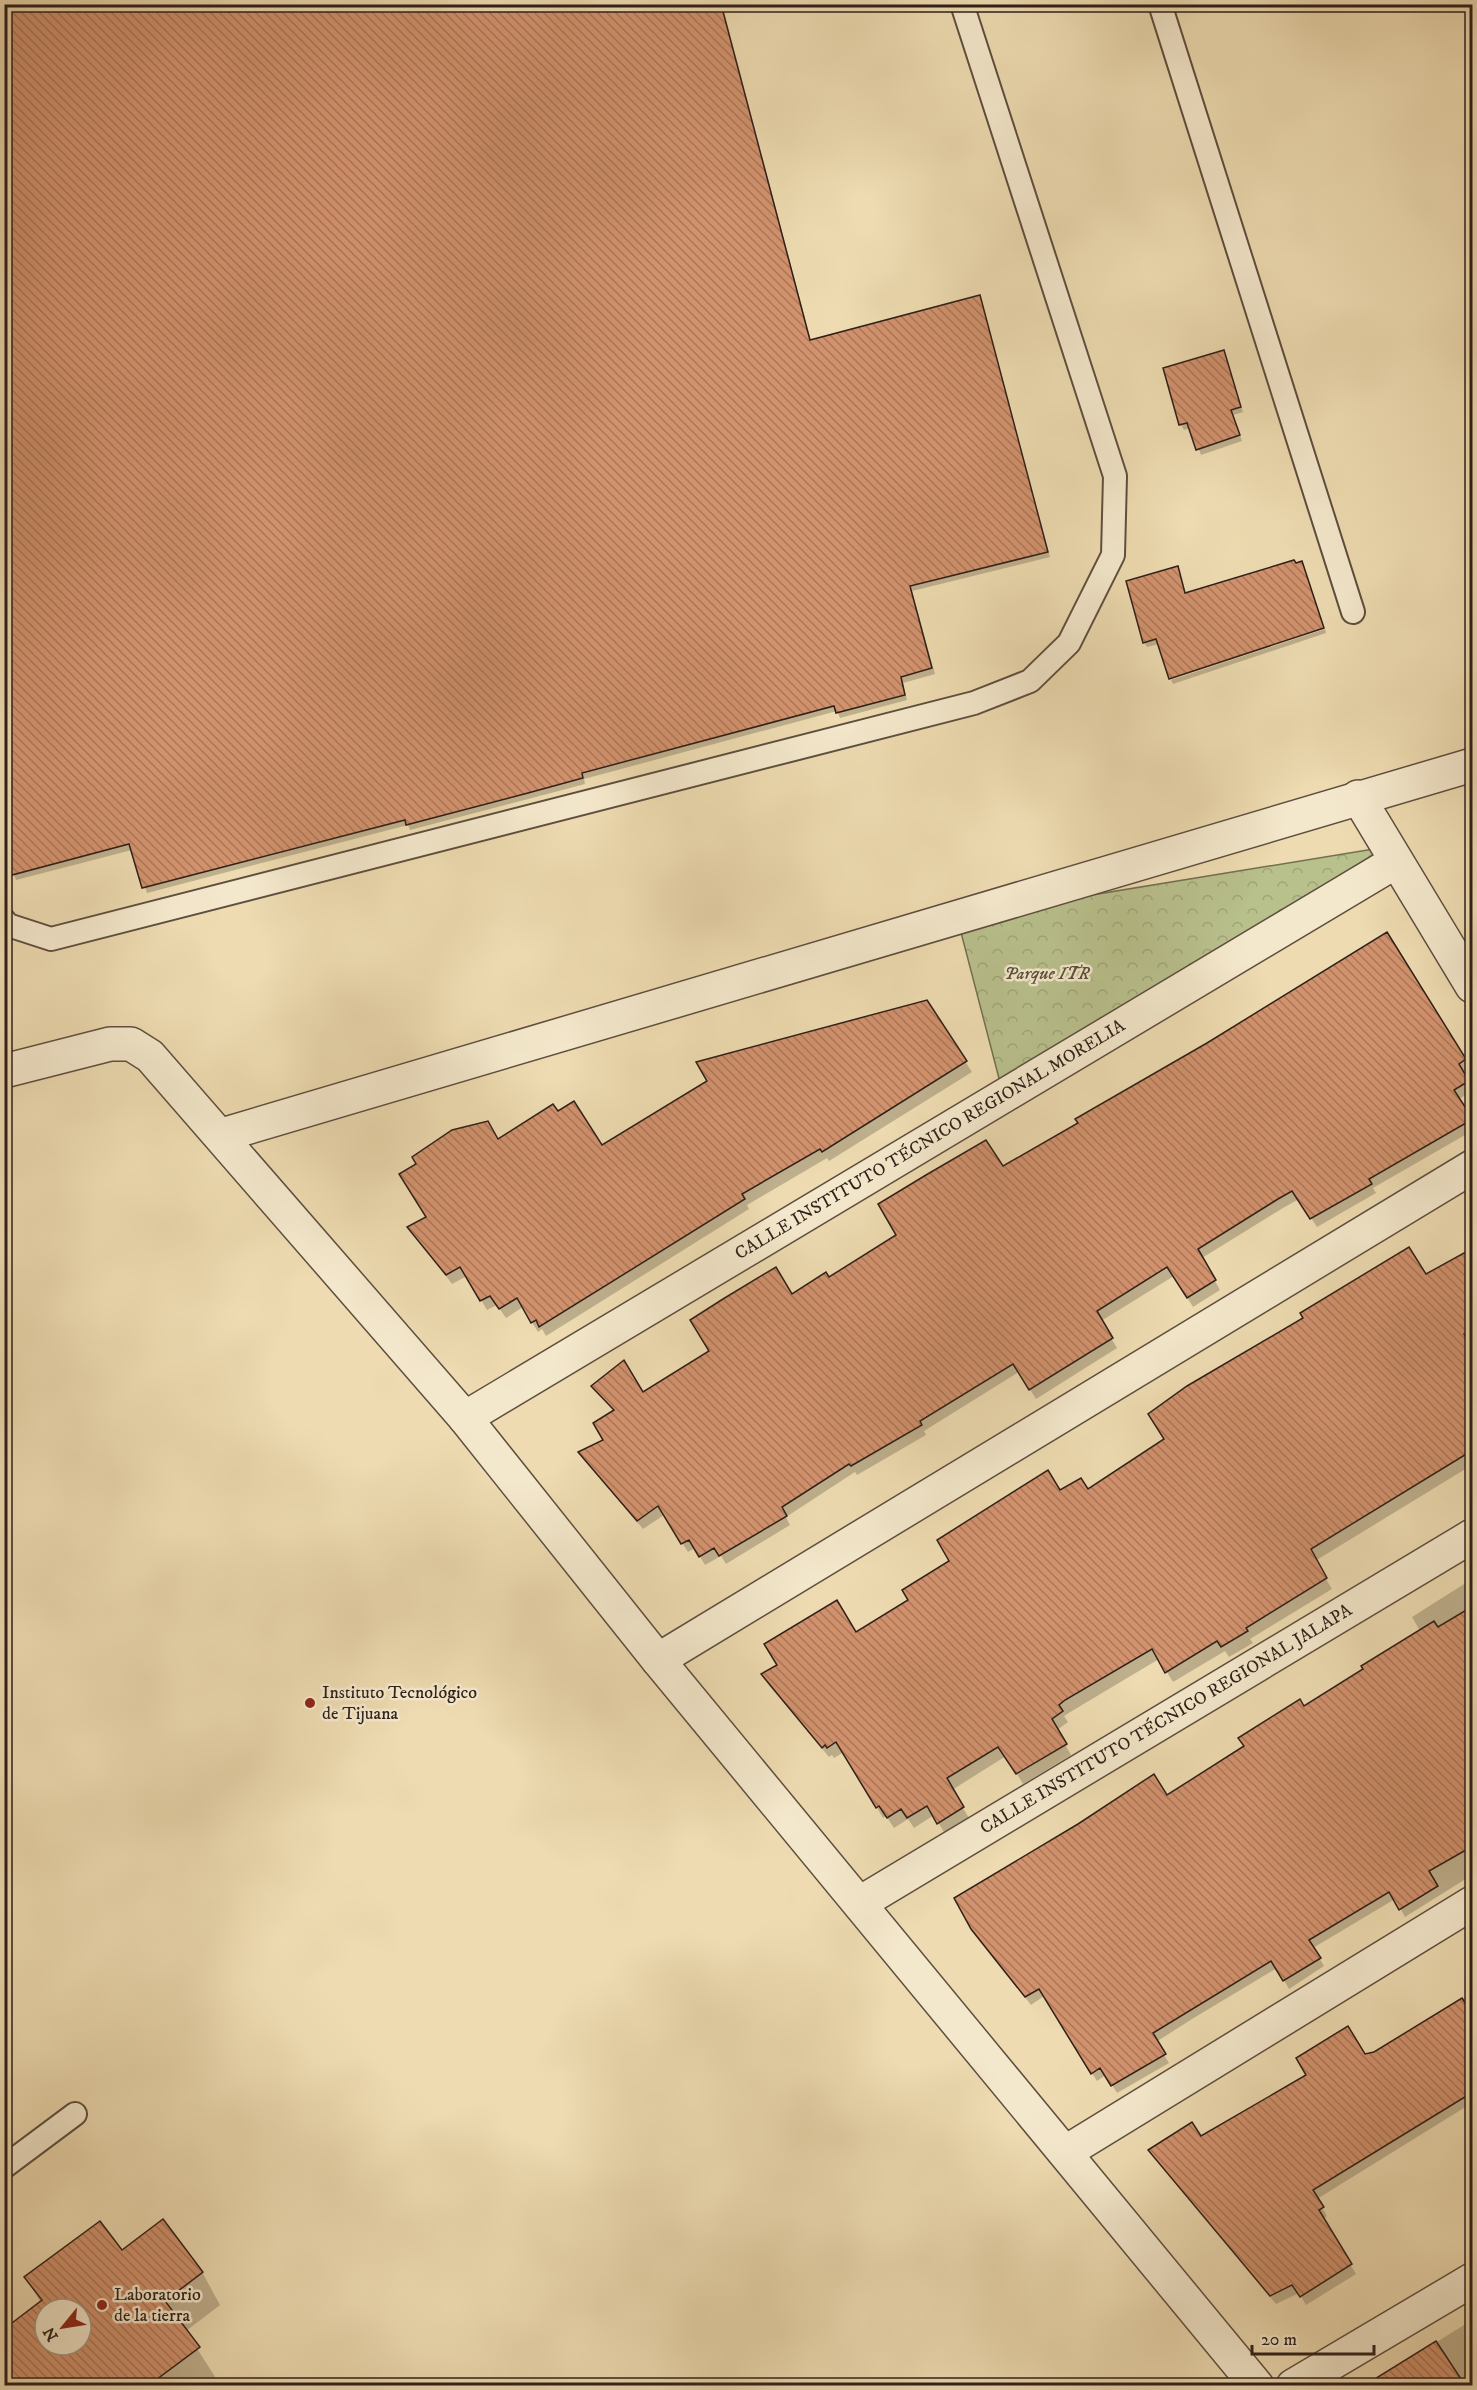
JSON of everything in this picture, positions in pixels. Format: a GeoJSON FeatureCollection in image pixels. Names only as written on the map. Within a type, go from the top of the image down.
{"type":"FeatureCollection","features":[{"type":"Feature","properties":{"kind":"street"},"geometry":{"type":"LineString","coordinates":[[222,1136],[1358,797],[1473,765]]}},
{"type":"Feature","properties":{"kind":"street"},"geometry":{"type":"LineString","coordinates":[[1358,797],[1395,862],[1473,986]]}},
{"type":"Feature","properties":{"kind":"street","name":"CALLE INSTITUTO TÉCNICO REGIONAL MORELIA"},"geometry":{"type":"LineString","coordinates":[[465,1418],[1395,862]]}},
{"type":"Feature","properties":{"kind":"street"},"geometry":{"type":"LineString","coordinates":[[4,1071],[110,1044],[131,1044],[150,1056],[222,1136],[465,1418],[658,1660],[1257,2385]]}},
{"type":"Feature","properties":{"kind":"street"},"geometry":{"type":"LineString","coordinates":[[658,1660],[1473,1167]]}},
{"type":"Feature","properties":{"kind":"street","name":"CALLE INSTITUTO TÉCNICO REGIONAL JALAPA"},"geometry":{"type":"LineString","coordinates":[[860,1903],[1473,1536]]}},
{"type":"Feature","properties":{"kind":"street"},"geometry":{"type":"LineString","coordinates":[[1066,2152],[1473,1903]]}},
{"type":"Feature","properties":{"kind":"street"},"geometry":{"type":"LineString","coordinates":[[1293,2385],[1473,2280]]}},
{"type":"Feature","properties":{"kind":"lane"},"geometry":{"type":"LineString","coordinates":[[4,920],[8,925],[51,939],[974,704],[1030,681],[1069,643],[1113,555],[1115,476],[962,4]]}},
{"type":"Feature","properties":{"kind":"lane"},"geometry":{"type":"LineString","coordinates":[[1160,4],[1353,612]]}},
{"type":"Feature","properties":{"kind":"lane"},"geometry":{"type":"LineString","coordinates":[[4,2167],[75,2114]]}},
{"type":"Feature","properties":{"kind":"green space","name":"Parque ITR"},"geometry":{"type":"Polygon","coordinates":[[[1386,847],[1001,1086],[957,917],[1386,847]]]}},
{"type":"Feature","properties":{"kind":"building"},"geometry":{"type":"Polygon","coordinates":[[[4,4],[721,4],[810,340],[980,295],[1048,552],[910,586],[932,668],[901,677],[905,695],[836,713],[834,706],[582,773],[583,778],[528,793],[406,825],[405,820],[142,888],[129,844],[12,875],[4,849],[4,4]]]}},
{"type":"Feature","properties":{"kind":"building"},"geometry":{"type":"Polygon","coordinates":[[[1224,350],[1241,407],[1231,410],[1240,435],[1196,450],[1187,423],[1179,425],[1163,368],[1224,350]]]}},
{"type":"Feature","properties":{"kind":"building"},"geometry":{"type":"Polygon","coordinates":[[[1294,560],[1296,563],[1302,561],[1324,628],[1169,679],[1156,639],[1143,643],[1126,581],[1178,566],[1185,593],[1294,560]]]}},
{"type":"Feature","properties":{"kind":"building"},"geometry":{"type":"Polygon","coordinates":[[[1387,932],[1466,1059],[1459,1064],[1469,1081],[1454,1090],[1473,1119],[1369,1179],[1372,1184],[1310,1219],[1292,1191],[1198,1249],[1216,1280],[1187,1298],[1167,1267],[1097,1311],[1113,1338],[1029,1390],[1013,1364],[920,1421],[922,1425],[851,1466],[849,1464],[782,1507],[787,1516],[719,1556],[714,1548],[699,1557],[689,1540],[681,1544],[658,1506],[637,1521],[578,1452],[603,1440],[593,1423],[614,1410],[591,1386],[624,1360],[643,1392],[709,1351],[690,1320],[723,1299],[776,1267],[792,1294],[826,1272],[829,1277],[896,1235],[878,1204],[986,1140],[1003,1166],[1078,1123],[1075,1119],[1207,1043],[1387,932]]]}},
{"type":"Feature","properties":{"kind":"building"},"geometry":{"type":"Polygon","coordinates":[[[927,1000],[967,1061],[822,1152],[820,1149],[742,1194],[745,1199],[539,1327],[536,1320],[531,1323],[517,1298],[499,1309],[490,1296],[480,1301],[460,1267],[446,1275],[407,1227],[426,1217],[399,1174],[416,1164],[412,1157],[452,1130],[488,1121],[498,1139],[553,1104],[558,1111],[574,1101],[602,1145],[707,1081],[696,1062],[927,1000]]]}},
{"type":"Feature","properties":{"kind":"building"},"geometry":{"type":"Polygon","coordinates":[[[1409,1247],[1426,1274],[1473,1248],[1473,1329],[1464,1334],[1473,1351],[1473,1450],[1311,1549],[1327,1578],[1246,1628],[1248,1631],[1221,1647],[1217,1641],[1165,1673],[1152,1649],[1065,1700],[1059,1705],[1063,1711],[1052,1719],[1067,1744],[1016,1774],[998,1747],[947,1778],[964,1807],[937,1824],[927,1806],[907,1818],[901,1809],[887,1818],[879,1806],[876,1808],[836,1742],[827,1748],[825,1745],[822,1748],[761,1674],[777,1665],[764,1644],[837,1600],[856,1632],[908,1600],[902,1590],[949,1561],[937,1540],[1048,1470],[1060,1490],[1081,1478],[1088,1489],[1164,1439],[1148,1414],[1187,1386],[1303,1318],[1300,1313],[1409,1247]]]}},
{"type":"Feature","properties":{"kind":"building"},"geometry":{"type":"Polygon","coordinates":[[[1473,1606],[1473,1846],[1429,1871],[1438,1886],[1399,1910],[1389,1892],[1309,1940],[1321,1958],[1283,1981],[1271,1961],[1153,2033],[1166,2054],[1111,2086],[1100,2068],[1091,2074],[1039,1989],[1025,1997],[971,1929],[954,1898],[1078,1824],[1154,1774],[1167,1795],[1244,1746],[1238,1738],[1300,1699],[1304,1706],[1363,1669],[1361,1666],[1434,1621],[1438,1627],[1473,1606]]]}},
{"type":"Feature","properties":{"kind":"building"},"geometry":{"type":"Polygon","coordinates":[[[1462,1998],[1473,2015],[1473,2092],[1313,2190],[1324,2207],[1319,2210],[1352,2264],[1300,2297],[1292,2285],[1270,2296],[1148,2150],[1192,2122],[1201,2136],[1306,2075],[1296,2058],[1348,2026],[1365,2054],[1374,2052],[1462,1998]]]}},
{"type":"Feature","properties":{"kind":"building","name":"Laboratorio de la tierra"},"geometry":{"type":"Polygon","coordinates":[[[163,2219],[203,2272],[165,2301],[200,2347],[149,2385],[4,2385],[4,2329],[33,2307],[33,2357],[93,2357],[93,2297],[40,2297],[24,2277],[100,2221],[122,2250],[163,2219]]]}},
{"type":"Feature","properties":{"kind":"building"},"geometry":{"type":"Polygon","coordinates":[[[1436,2341],[1465,2385],[1365,2385],[1436,2341]]]}},
{"type":"Feature","properties":{"kind":"place","name":"Instituto Tecnológico de Tijuana"},"geometry":{"type":"Point","coordinates":[310,1703]}},
{"type":"Feature","properties":{"kind":"place","name":"Laboratorio de la tierra"},"geometry":{"type":"Point","coordinates":[102,2305]}}]}
